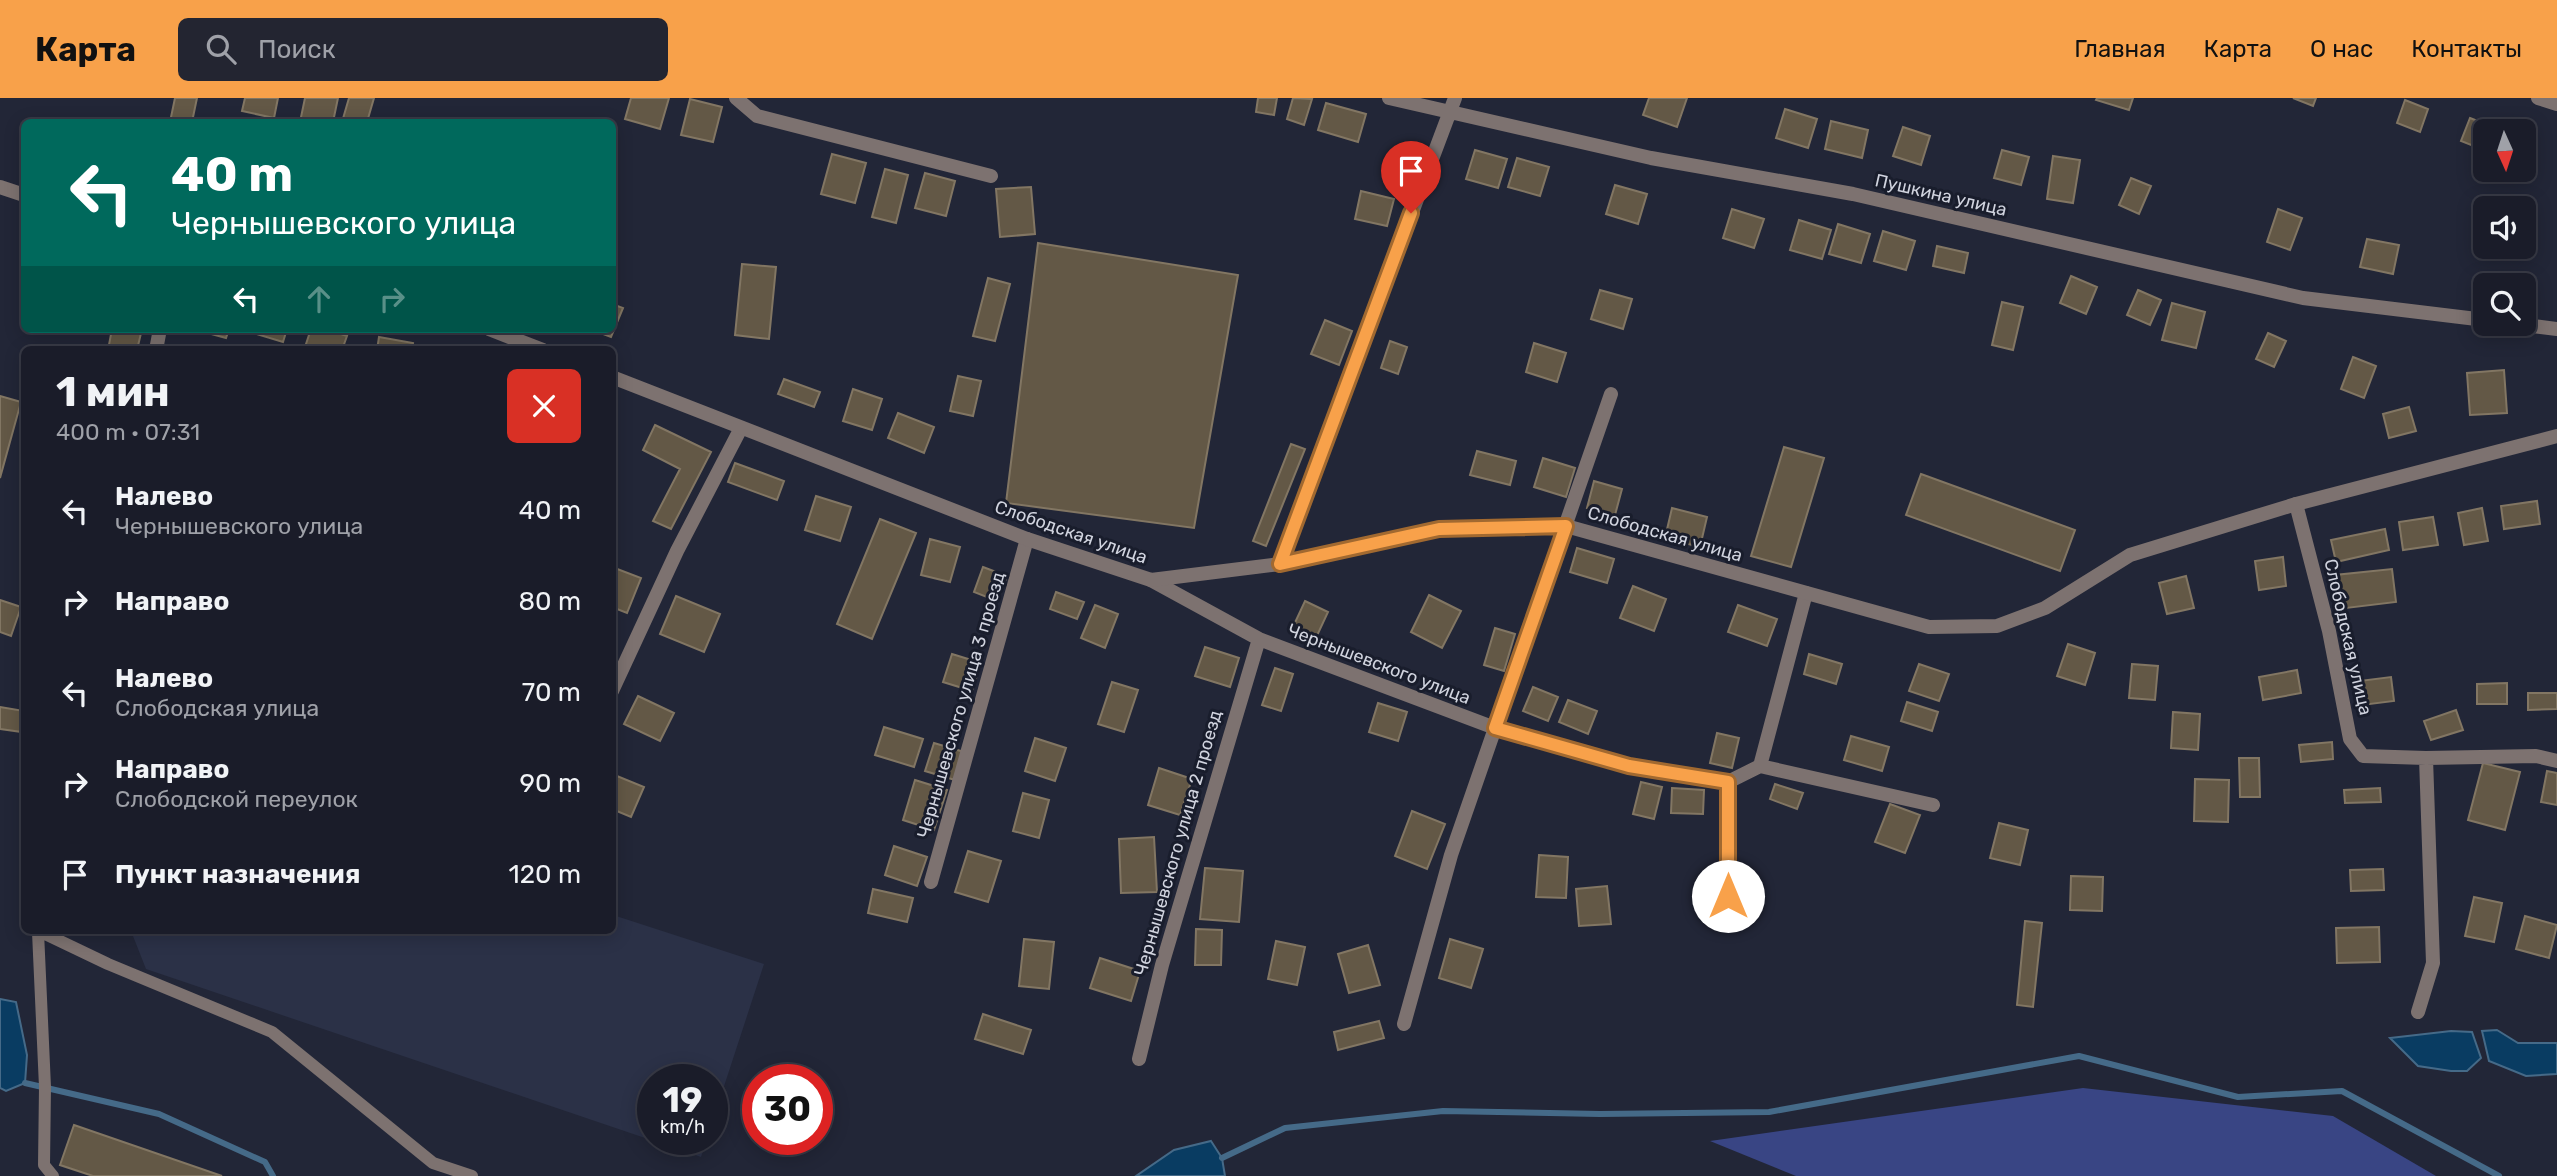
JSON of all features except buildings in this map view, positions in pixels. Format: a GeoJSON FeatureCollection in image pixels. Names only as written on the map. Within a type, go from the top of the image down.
{"type":"FeatureCollection","features":[{"type":"Feature","properties":{"kind":"street"},"geometry":{"type":"LineString","coordinates":[[737,98],[757,116],[992,176]]}},
{"type":"Feature","properties":{"kind":"street","name":"Пушкина улица"},"geometry":{"type":"LineString","coordinates":[[1389,98],[1651,158],[1853,194],[2303,298],[2473,319]]}},
{"type":"Feature","properties":{"kind":"street"},"geometry":{"type":"LineString","coordinates":[[1280,564],[1455,98]]}},
{"type":"Feature","properties":{"kind":"street"},"geometry":{"type":"LineString","coordinates":[[2538,98],[2557,104]]}},
{"type":"Feature","properties":{"kind":"street"},"geometry":{"type":"LineString","coordinates":[[0,187],[21,194]]}},
{"type":"Feature","properties":{"kind":"street"},"geometry":{"type":"LineString","coordinates":[[2536,326],[2557,329]]}},
{"type":"Feature","properties":{"kind":"street"},"geometry":{"type":"LineString","coordinates":[[499,333],[533,346]]}},
{"type":"Feature","properties":{"kind":"street","name":"Слободская улица"},"geometry":{"type":"LineString","coordinates":[[616,379],[1027,539],[1151,580],[1280,564],[1439,529],[1566,526],[1928,627],[1997,626],[2045,608],[2130,555],[2296,504],[2557,436]]}},
{"type":"Feature","properties":{"kind":"street"},"geometry":{"type":"LineString","coordinates":[[1404,1024],[1451,855],[1611,394]]}},
{"type":"Feature","properties":{"kind":"street"},"geometry":{"type":"LineString","coordinates":[[616,682],[677,551],[741,428]]}},
{"type":"Feature","properties":{"kind":"street","name":"Слободская улица"},"geometry":{"type":"LineString","coordinates":[[2296,504],[2329,631],[2350,739],[2363,756],[2536,756],[2557,761]]}},
{"type":"Feature","properties":{"kind":"street","name":"Чернышевского улица 3 проезд"},"geometry":{"type":"LineString","coordinates":[[931,882],[1027,539]]}},
{"type":"Feature","properties":{"kind":"street","name":"Чернышевского улица"},"geometry":{"type":"LineString","coordinates":[[1151,580],[1259,639],[1495,728],[1629,766],[1728,782]]}},
{"type":"Feature","properties":{"kind":"street"},"geometry":{"type":"LineString","coordinates":[[1760,766],[1806,593]]}},
{"type":"Feature","properties":{"kind":"street","name":"Чернышевского улица 2 проезд"},"geometry":{"type":"LineString","coordinates":[[1139,1059],[1162,965],[1259,639]]}},
{"type":"Feature","properties":{"kind":"street"},"geometry":{"type":"LineString","coordinates":[[2418,1012],[2433,963],[2426,758]]}},
{"type":"Feature","properties":{"kind":"street"},"geometry":{"type":"LineString","coordinates":[[1728,896],[1728,782],[1760,766],[1933,805]]}},
{"type":"Feature","properties":{"kind":"lane"},"geometry":{"type":"LineString","coordinates":[[39,934],[45,1087],[44,1165],[53,1176]]}},
{"type":"Feature","properties":{"kind":"lane"},"geometry":{"type":"LineString","coordinates":[[45,934],[108,964],[272,1032],[433,1163],[472,1176]]}},
{"type":"Feature","properties":{"kind":"shaded area"},"geometry":{"type":"Polygon","coordinates":[[[616,916],[764,964],[728,1074],[728,1064],[637,1064],[637,1135],[146,969],[132,934],[616,934],[616,916]]]}},
{"type":"Feature","properties":{"kind":"shaded area"},"geometry":{"type":"Polygon","coordinates":[[[0,999],[16,1002],[27,1055],[25,1083],[6,1091],[0,1088],[0,999]]]}},
{"type":"Feature","properties":{"kind":"shaded area"},"geometry":{"type":"Polygon","coordinates":[[[2497,1030],[2518,1043],[2557,1043],[2557,1074],[2526,1076],[2489,1061],[2482,1031],[2497,1030]]]}},
{"type":"Feature","properties":{"kind":"shaded area"},"geometry":{"type":"Polygon","coordinates":[[[2451,1031],[2472,1032],[2481,1058],[2467,1071],[2418,1066],[2390,1038],[2451,1031]]]}},
{"type":"Feature","properties":{"kind":"shaded area"},"geometry":{"type":"Polygon","coordinates":[[[2083,1088],[2333,1116],[2436,1176],[1796,1176],[1710,1141],[2083,1088]]]}},
{"type":"Feature","properties":{"kind":"shaded area"},"geometry":{"type":"Polygon","coordinates":[[[1211,1141],[1222,1158],[1225,1176],[1136,1176],[1174,1150],[1211,1141]]]}},
{"type":"Feature","properties":{"kind":"waterway"},"geometry":{"type":"LineString","coordinates":[[1222,1158],[1285,1128],[1443,1111],[1600,1114],[1769,1112],[2079,1056],[2238,1097],[2342,1091],[2499,1176]]}},
{"type":"Feature","properties":{"kind":"waterway"},"geometry":{"type":"LineString","coordinates":[[25,1083],[159,1114],[265,1162],[273,1176]]}},
{"type":"Feature","properties":{"kind":"route"},"geometry":{"type":"LineString","coordinates":[[1411,213],[1280,564],[1439,529],[1566,526],[1495,728],[1629,766],[1728,782],[1728,896]]}}]}
